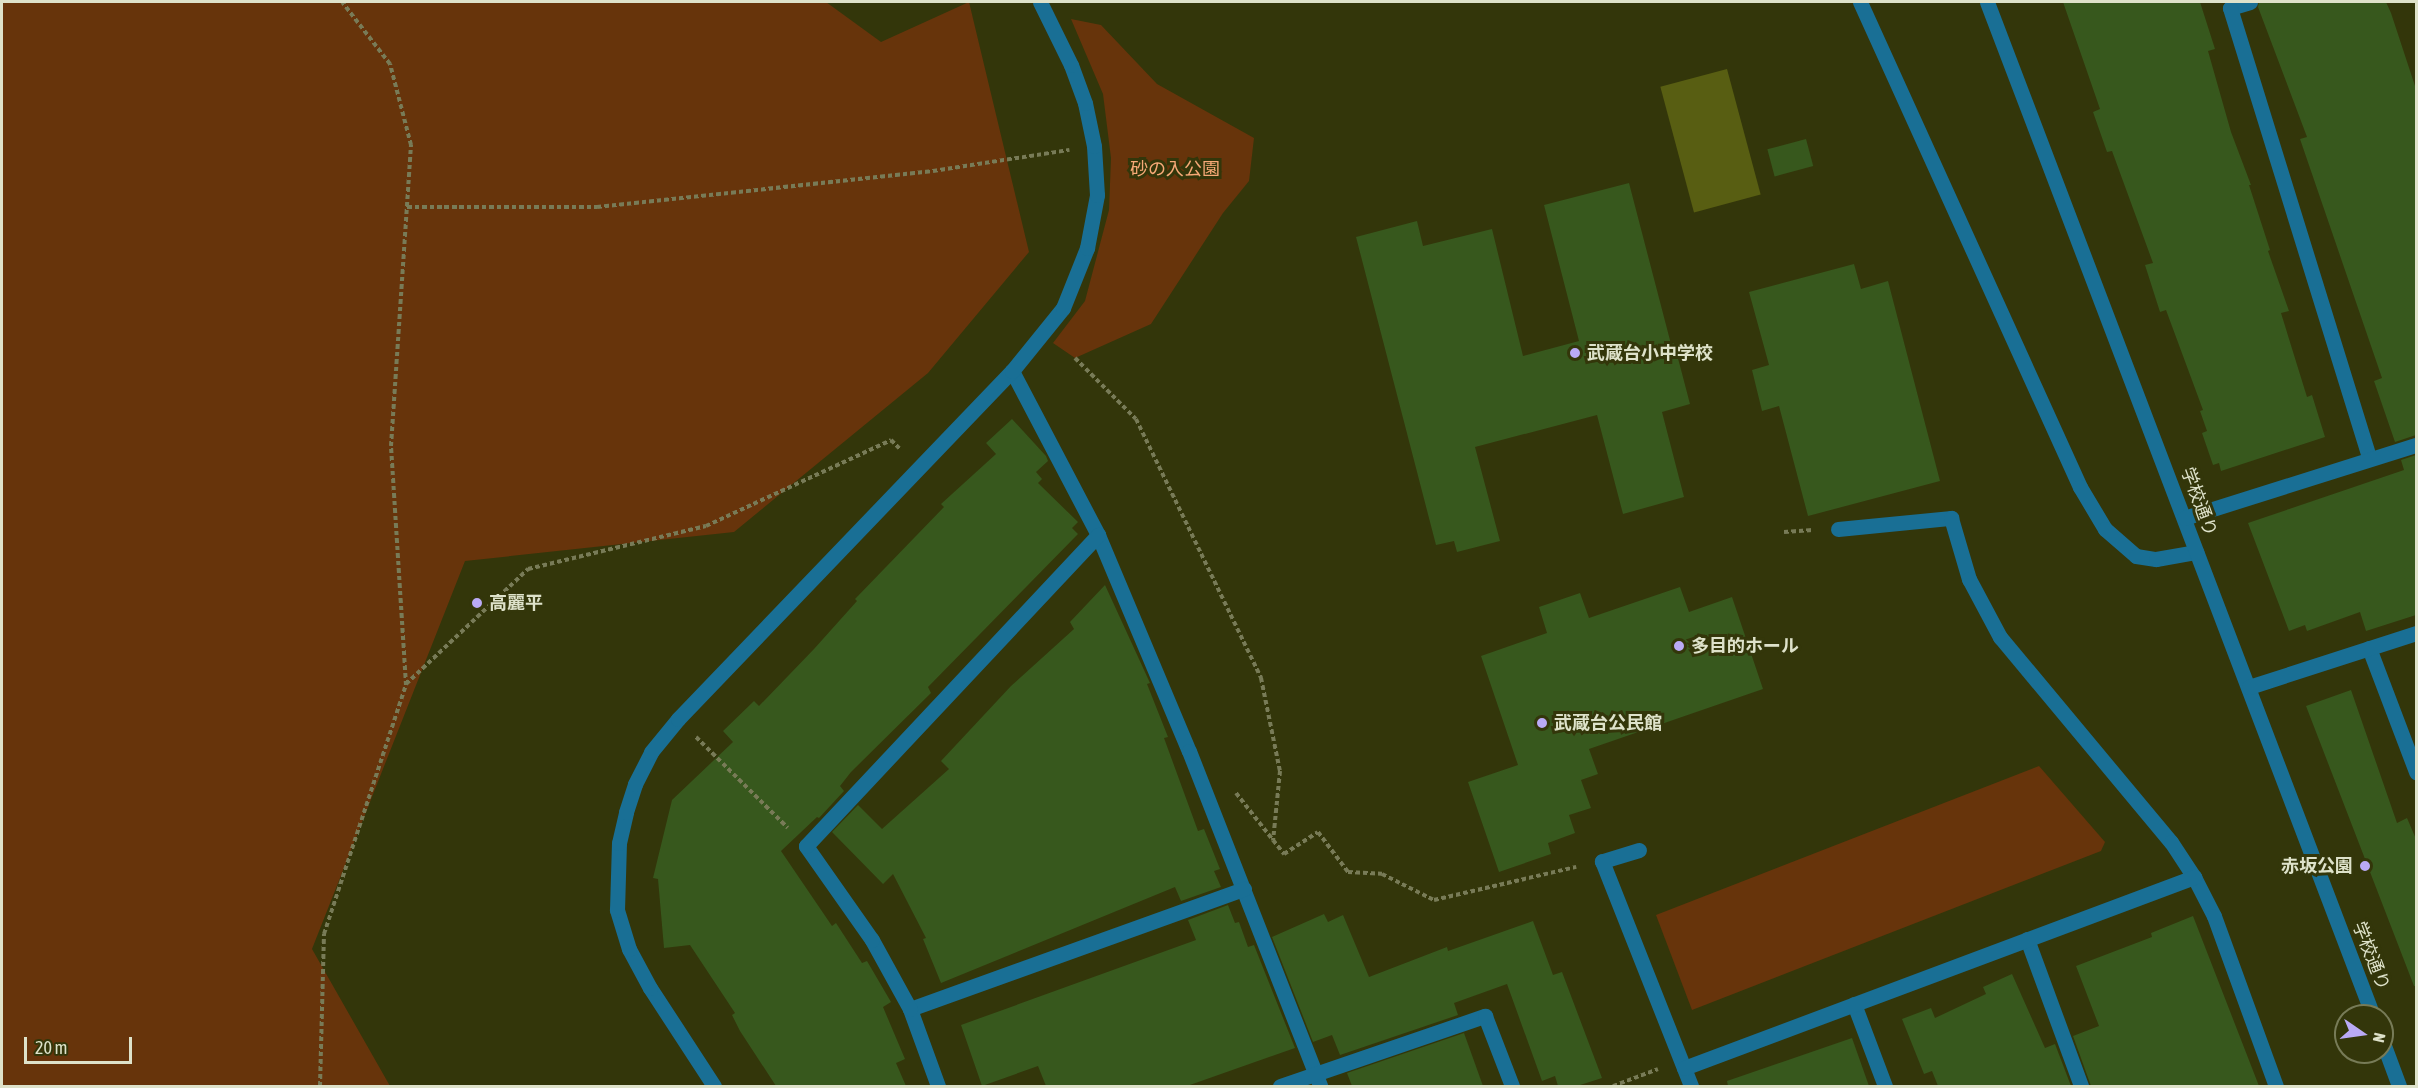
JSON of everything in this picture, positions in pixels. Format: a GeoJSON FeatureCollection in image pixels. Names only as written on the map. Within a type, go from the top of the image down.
{"type":"FeatureCollection","features":[{"type":"Feature","properties":{"kind":"street"},"geometry":{"type":"LineString","coordinates":[[714,1086],[629,949],[617,910],[619,843],[635,784],[651,752],[678,719],[1012,370],[1063,308],[1087,248],[1097,195],[1095,146],[1085,103],[1071,65],[1040,2]]}},
{"type":"Feature","properties":{"kind":"street"},"geometry":{"type":"LineString","coordinates":[[1860,2],[2080,487],[2105,529],[2136,556],[2156,559],[2196,552]]}},
{"type":"Feature","properties":{"kind":"street","name":"学校通り"},"geometry":{"type":"LineString","coordinates":[[1987,2],[2368,1004]]}},
{"type":"Feature","properties":{"kind":"street"},"geometry":{"type":"LineString","coordinates":[[2250,2],[2230,8],[2370,459]]}},
{"type":"Feature","properties":{"kind":"street"},"geometry":{"type":"LineString","coordinates":[[1012,370],[1098,535],[1244,889],[1318,1080]]}},
{"type":"Feature","properties":{"kind":"street"},"geometry":{"type":"LineString","coordinates":[[2184,518],[2416,445]]}},
{"type":"Feature","properties":{"kind":"street"},"geometry":{"type":"LineString","coordinates":[[1838,529],[1952,518],[1969,579],[2000,637],[2170,842],[2194,877],[2214,916],[2276,1086]]}},
{"type":"Feature","properties":{"kind":"street"},"geometry":{"type":"LineString","coordinates":[[938,1086],[910,1009],[872,940],[806,846],[1098,535]]}},
{"type":"Feature","properties":{"kind":"street"},"geometry":{"type":"LineString","coordinates":[[2249,687],[2416,633]]}},
{"type":"Feature","properties":{"kind":"street"},"geometry":{"type":"LineString","coordinates":[[2369,648],[2416,772]]}},
{"type":"Feature","properties":{"kind":"street"},"geometry":{"type":"LineString","coordinates":[[1639,850],[1602,861],[1691,1086]]}},
{"type":"Feature","properties":{"kind":"street"},"geometry":{"type":"LineString","coordinates":[[1683,1064],[1854,1004],[2194,877]]}},
{"type":"Feature","properties":{"kind":"street"},"geometry":{"type":"LineString","coordinates":[[910,1009],[1244,889]]}},
{"type":"Feature","properties":{"kind":"street"},"geometry":{"type":"LineString","coordinates":[[2027,939],[2081,1086]]}},
{"type":"Feature","properties":{"kind":"street"},"geometry":{"type":"LineString","coordinates":[[1854,1004],[1885,1086]]}},
{"type":"Feature","properties":{"kind":"street"},"geometry":{"type":"LineString","coordinates":[[1280,1086],[1318,1080],[1485,1016],[1512,1086]]}},
{"type":"Feature","properties":{"kind":"street"},"geometry":{"type":"LineString","coordinates":[[2391,1064],[2399,1086]]}},
{"type":"Feature","properties":{"kind":"path"},"geometry":{"type":"LineString","coordinates":[[320,1086],[324,934],[406,685],[391,446],[411,145],[390,64],[342,2]]}},
{"type":"Feature","properties":{"kind":"path"},"geometry":{"type":"LineString","coordinates":[[407,207],[597,207],[933,171],[1095,146]]}},
{"type":"Feature","properties":{"kind":"path"},"geometry":{"type":"LineString","coordinates":[[1075,358],[1136,419],[1261,678],[1280,771],[1273,841]]}},
{"type":"Feature","properties":{"kind":"path"},"geometry":{"type":"LineString","coordinates":[[406,685],[528,569],[706,526],[891,440],[919,467]]}},
{"type":"Feature","properties":{"kind":"path"},"geometry":{"type":"LineString","coordinates":[[678,719],[806,846]]}},
{"type":"Feature","properties":{"kind":"path"},"geometry":{"type":"LineString","coordinates":[[1229,784],[1284,854],[1318,832],[1348,872],[1382,874],[1434,900],[1602,861]]}},
{"type":"Feature","properties":{"kind":"path"},"geometry":{"type":"LineString","coordinates":[[1613,1086],[1683,1064]]}},
{"type":"Feature","properties":{"kind":"green space"},"geometry":{"type":"Polygon","coordinates":[[[2,2],[826,2],[881,42],[969,2],[1029,252],[928,373],[734,532],[465,561],[312,949],[390,1086],[2,1086],[2,2]]]}},
{"type":"Feature","properties":{"kind":"green space","name":"砂の入公園"},"geometry":{"type":"Polygon","coordinates":[[[1071,19],[1101,25],[1157,84],[1254,138],[1249,181],[1223,213],[1151,324],[1075,358],[1053,343],[1085,301],[1109,210],[1111,158],[1103,94],[1071,19]]]}},
{"type":"Feature","properties":{"kind":"green space"},"geometry":{"type":"Polygon","coordinates":[[[2039,766],[2105,842],[2101,851],[1692,1010],[1656,915],[2039,766]]]}},
{"type":"Feature","properties":{"kind":"shaded area"},"geometry":{"type":"Polygon","coordinates":[[[1727,69],[1761,195],[1694,212],[1660,87],[1727,69]]]}},
{"type":"Feature","properties":{"kind":"building"},"geometry":{"type":"Polygon","coordinates":[[[2063,2],[2200,2],[2215,49],[2208,51],[2231,132],[2251,185],[2249,185],[2270,250],[2268,251],[2289,311],[2281,313],[2307,397],[2312,395],[2325,437],[2221,471],[2219,463],[2213,465],[2202,433],[2207,431],[2200,411],[2203,410],[2166,310],[2160,312],[2145,265],[2153,263],[2112,151],[2107,152],[2093,112],[2100,109],[2063,2]]]}},
{"type":"Feature","properties":{"kind":"building"},"geometry":{"type":"Polygon","coordinates":[[[2259,2],[2386,2],[2391,13],[2416,89],[2416,435],[2395,442],[2374,381],[2382,378],[2300,139],[2307,137],[2258,7],[2259,2]]]}},
{"type":"Feature","properties":{"kind":"building"},"geometry":{"type":"Polygon","coordinates":[[[1806,139],[1813,166],[1775,176],[1767,149],[1806,139]]]}},
{"type":"Feature","properties":{"kind":"building"},"geometry":{"type":"Polygon","coordinates":[[[1629,183],[1671,344],[1674,343],[1690,404],[1662,412],[1684,497],[1623,514],[1597,415],[1475,447],[1500,541],[1457,552],[1454,541],[1436,545],[1356,237],[1417,221],[1423,246],[1492,229],[1523,356],[1579,341],[1544,205],[1629,183]]]}},
{"type":"Feature","properties":{"kind":"building"},"geometry":{"type":"Polygon","coordinates":[[[1854,264],[1861,289],[1888,281],[1940,481],[1808,516],[1779,406],[1762,411],[1752,370],[1769,365],[1749,292],[1854,264]]]}},
{"type":"Feature","properties":{"kind":"building"},"geometry":{"type":"Polygon","coordinates":[[[1012,419],[1046,456],[1048,461],[1036,472],[1042,479],[1038,483],[1078,522],[1072,528],[1078,534],[928,687],[931,693],[851,772],[840,786],[844,791],[819,818],[817,817],[781,851],[832,926],[836,923],[862,963],[867,961],[891,1002],[883,1007],[905,1059],[896,1063],[906,1086],[776,1086],[740,1031],[732,1015],[735,1013],[690,945],[664,948],[658,879],[653,878],[672,800],[733,742],[723,731],[754,701],[759,706],[814,649],[857,601],[855,599],[944,507],[941,504],[996,454],[986,443],[1012,419]]]}},
{"type":"Feature","properties":{"kind":"building"},"geometry":{"type":"Polygon","coordinates":[[[2416,455],[2416,615],[2366,631],[2360,612],[2307,631],[2305,625],[2289,631],[2248,523],[2404,470],[2401,460],[2416,455]]]}},
{"type":"Feature","properties":{"kind":"building"},"geometry":{"type":"Polygon","coordinates":[[[1105,585],[1150,683],[1147,684],[1168,737],[1164,738],[1198,831],[1204,829],[1220,869],[1214,871],[1221,887],[1181,901],[1175,887],[941,983],[923,939],[926,938],[893,874],[883,884],[832,832],[858,805],[882,829],[949,769],[941,761],[1011,686],[1074,629],[1070,622],[1105,585]]]}},
{"type":"Feature","properties":{"kind":"building"},"geometry":{"type":"Polygon","coordinates":[[[1680,587],[1689,612],[1732,597],[1763,689],[1589,749],[1598,774],[1581,780],[1591,808],[1569,815],[1575,833],[1548,843],[1551,854],[1499,872],[1468,782],[1518,765],[1481,656],[1547,633],[1539,607],[1580,593],[1589,618],[1680,587]]]}},
{"type":"Feature","properties":{"kind":"building"},"geometry":{"type":"Polygon","coordinates":[[[2351,690],[2397,823],[2407,818],[2416,839],[2416,986],[2414,986],[2306,706],[2351,690]]]}},
{"type":"Feature","properties":{"kind":"building"},"geometry":{"type":"Polygon","coordinates":[[[1228,905],[1235,923],[1239,922],[1248,947],[1254,945],[1295,1048],[1187,1086],[1046,1086],[1038,1066],[982,1086],[961,1025],[1196,940],[1188,920],[1228,905]]]}},
{"type":"Feature","properties":{"kind":"building"},"geometry":{"type":"Polygon","coordinates":[[[1324,914],[1328,922],[1343,915],[1369,977],[1447,947],[1448,951],[1533,921],[1553,975],[1562,972],[1602,1078],[1577,1086],[1558,1086],[1555,1076],[1542,1081],[1507,984],[1454,1003],[1458,1015],[1340,1055],[1332,1035],[1313,1042],[1272,937],[1324,914]]]}},
{"type":"Feature","properties":{"kind":"building"},"geometry":{"type":"Polygon","coordinates":[[[2193,916],[2259,1086],[2091,1086],[2073,1036],[2099,1026],[2076,966],[2152,937],[2151,933],[2193,916]]]}},
{"type":"Feature","properties":{"kind":"building"},"geometry":{"type":"Polygon","coordinates":[[[2012,974],[2045,1048],[2055,1044],[2071,1086],[1938,1086],[1932,1071],[1924,1074],[1902,1019],[1931,1008],[1935,1018],[1986,994],[1983,987],[2012,974]]]}},
{"type":"Feature","properties":{"kind":"building"},"geometry":{"type":"Polygon","coordinates":[[[1464,1033],[1483,1086],[1352,1086],[1347,1073],[1464,1033]]]}},
{"type":"Feature","properties":{"kind":"building"},"geometry":{"type":"Polygon","coordinates":[[[1852,1038],[1869,1086],[1728,1086],[1727,1081],[1852,1038]]]}},
{"type":"Feature","properties":{"kind":"place","name":"武蔵台小中学校"},"geometry":{"type":"Point","coordinates":[1575,353]}},
{"type":"Feature","properties":{"kind":"place","name":"高麗平"},"geometry":{"type":"Point","coordinates":[477,603]}},
{"type":"Feature","properties":{"kind":"place","name":"多目的ホール"},"geometry":{"type":"Point","coordinates":[1679,646]}},
{"type":"Feature","properties":{"kind":"place","name":"武蔵台公民館"},"geometry":{"type":"Point","coordinates":[1542,723]}},
{"type":"Feature","properties":{"kind":"place","name":"赤坂公園"},"geometry":{"type":"Point","coordinates":[2365,866]}}]}
